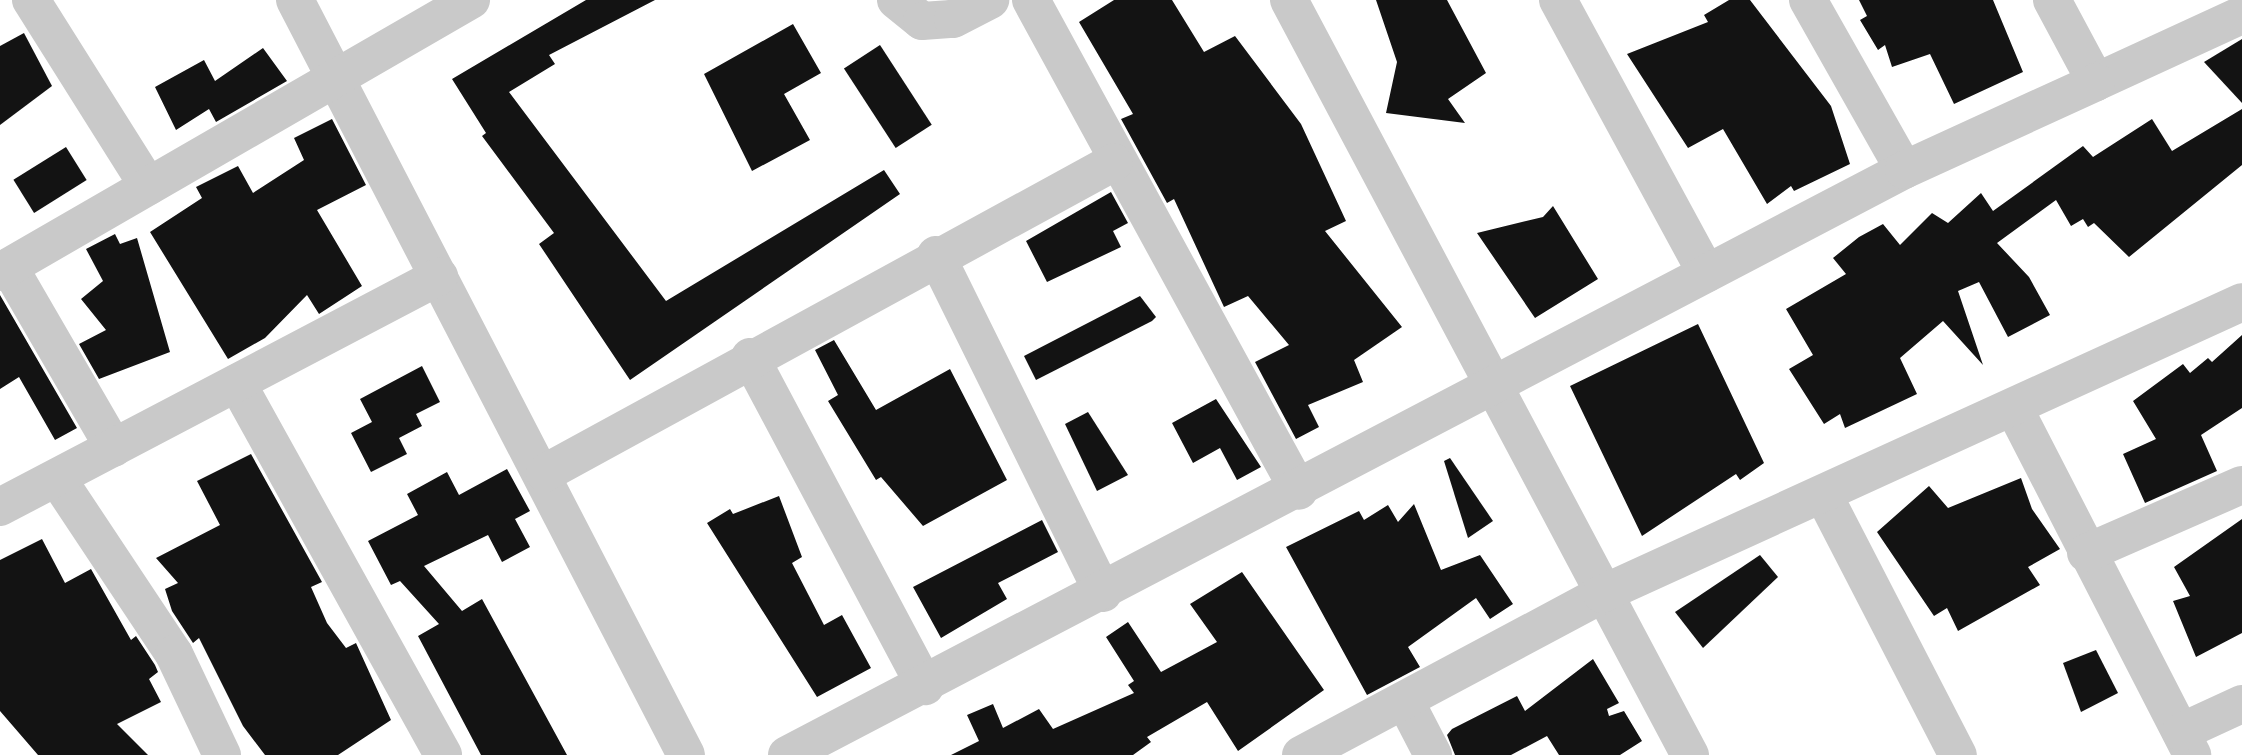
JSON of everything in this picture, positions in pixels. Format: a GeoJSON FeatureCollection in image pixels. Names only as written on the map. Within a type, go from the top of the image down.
{"type":"FeatureCollection","features":[{"type":"Feature","properties":{"kind":"street"},"geometry":{"type":"LineString","coordinates":[[31,0],[148,186]]}},
{"type":"Feature","properties":{"kind":"street"},"geometry":{"type":"LineString","coordinates":[[295,0],[439,277],[545,473],[686,755]]}},
{"type":"Feature","properties":{"kind":"street"},"geometry":{"type":"LineString","coordinates":[[114,448],[4,269],[148,186],[339,82],[471,0]]}},
{"type":"Feature","properties":{"kind":"street"},"geometry":{"type":"LineString","coordinates":[[896,0],[922,21],[953,19],[990,0]]}},
{"type":"Feature","properties":{"kind":"street"},"geometry":{"type":"LineString","coordinates":[[1031,0],[1114,162],[1298,491]]}},
{"type":"Feature","properties":{"kind":"street"},"geometry":{"type":"LineString","coordinates":[[1289,0],[1602,594],[1690,755]]}},
{"type":"Feature","properties":{"kind":"street"},"geometry":{"type":"LineString","coordinates":[[1558,0],[1706,273]]}},
{"type":"Feature","properties":{"kind":"street"},"geometry":{"type":"LineString","coordinates":[[1808,0],[1904,170]]}},
{"type":"Feature","properties":{"kind":"street"},"geometry":{"type":"LineString","coordinates":[[2052,0],[2096,82]]}},
{"type":"Feature","properties":{"kind":"street"},"geometry":{"type":"LineString","coordinates":[[787,755],[1298,491],[1904,170],[2242,15]]}},
{"type":"Feature","properties":{"kind":"street"},"geometry":{"type":"LineString","coordinates":[[545,473],[936,255],[1114,162]]}},
{"type":"Feature","properties":{"kind":"street"},"geometry":{"type":"LineString","coordinates":[[936,255],[1103,593]]}},
{"type":"Feature","properties":{"kind":"street"},"geometry":{"type":"LineString","coordinates":[[0,508],[439,277]]}},
{"type":"Feature","properties":{"kind":"street"},"geometry":{"type":"LineString","coordinates":[[1301,755],[1602,594],[2242,302]]}},
{"type":"Feature","properties":{"kind":"street"},"geometry":{"type":"LineString","coordinates":[[750,357],[925,686]]}},
{"type":"Feature","properties":{"kind":"street"},"geometry":{"type":"LineString","coordinates":[[237,383],[443,755]]}},
{"type":"Feature","properties":{"kind":"street"},"geometry":{"type":"LineString","coordinates":[[2014,408],[2086,553],[2187,743],[2242,704]]}},
{"type":"Feature","properties":{"kind":"street"},"geometry":{"type":"LineString","coordinates":[[57,478],[174,654],[222,755]]}},
{"type":"Feature","properties":{"kind":"street"},"geometry":{"type":"LineString","coordinates":[[2086,553],[2242,485]]}},
{"type":"Feature","properties":{"kind":"street"},"geometry":{"type":"LineString","coordinates":[[1823,494],[1958,755]]}},
{"type":"Feature","properties":{"kind":"street"},"geometry":{"type":"LineString","coordinates":[[1405,701],[1433,755]]}},
{"type":"Feature","properties":{"kind":"building"},"geometry":{"type":"Polygon","coordinates":[[[586,0],[655,0],[549,55],[555,64],[509,92],[666,301],[884,170],[900,194],[630,380],[539,244],[554,233],[482,136],[486,133],[452,79],[586,0]]]}},
{"type":"Feature","properties":{"kind":"building"},"geometry":{"type":"Polygon","coordinates":[[[1114,0],[1172,0],[1204,52],[1235,36],[1301,124],[1346,221],[1325,231],[1402,327],[1354,360],[1363,382],[1308,405],[1319,427],[1296,439],[1255,362],[1289,345],[1248,296],[1224,307],[1174,199],[1167,203],[1121,119],[1133,114],[1079,22],[1114,0]]]}},
{"type":"Feature","properties":{"kind":"building"},"geometry":{"type":"Polygon","coordinates":[[[1376,0],[1447,0],[1486,73],[1448,99],[1465,123],[1386,113],[1397,62],[1376,0]]]}},
{"type":"Feature","properties":{"kind":"building"},"geometry":{"type":"Polygon","coordinates":[[[1729,0],[1750,0],[1831,106],[1850,164],[1794,191],[1791,186],[1767,204],[1723,129],[1688,148],[1627,54],[1708,22],[1704,15],[1729,0]]]}},
{"type":"Feature","properties":{"kind":"building"},"geometry":{"type":"Polygon","coordinates":[[[1859,0],[1993,0],[2023,72],[1954,104],[1930,54],[1892,67],[1885,45],[1878,50],[1860,20],[1867,16],[1859,0]]]}},
{"type":"Feature","properties":{"kind":"building"},"geometry":{"type":"Polygon","coordinates":[[[793,24],[821,73],[784,94],[810,140],[752,171],[704,74],[793,24]]]}},
{"type":"Feature","properties":{"kind":"building"},"geometry":{"type":"Polygon","coordinates":[[[24,33],[52,86],[0,125],[0,46],[24,33]]]}},
{"type":"Feature","properties":{"kind":"building"},"geometry":{"type":"Polygon","coordinates":[[[2242,39],[2242,103],[2204,62],[2242,39]]]}},
{"type":"Feature","properties":{"kind":"building"},"geometry":{"type":"Polygon","coordinates":[[[880,45],[932,125],[896,148],[844,68],[880,45]]]}},
{"type":"Feature","properties":{"kind":"building"},"geometry":{"type":"Polygon","coordinates":[[[263,48],[287,81],[216,122],[209,109],[176,130],[155,87],[204,60],[215,81],[263,48]]]}},
{"type":"Feature","properties":{"kind":"building"},"geometry":{"type":"Polygon","coordinates":[[[2242,109],[2242,165],[2129,257],[2094,223],[2088,227],[2083,219],[2071,226],[2056,200],[1997,243],[2029,277],[2050,315],[2008,337],[1979,282],[1958,291],[1983,365],[1943,321],[1900,358],[1917,394],[1845,428],[1840,414],[1824,424],[1789,369],[1813,355],[1786,309],[1846,274],[1833,258],[1859,237],[1883,224],[1900,245],[1932,213],[1948,223],[1981,193],[1993,211],[2083,146],[2093,157],[2152,119],[2172,151],[2242,109]]]}},
{"type":"Feature","properties":{"kind":"building"},"geometry":{"type":"Polygon","coordinates":[[[332,119],[366,185],[317,210],[362,286],[319,314],[307,295],[265,338],[228,359],[150,232],[202,198],[196,187],[238,166],[253,193],[304,160],[294,138],[332,119]]]}},
{"type":"Feature","properties":{"kind":"building"},"geometry":{"type":"Polygon","coordinates":[[[66,147],[87,180],[34,213],[13,180],[66,147]]]}},
{"type":"Feature","properties":{"kind":"building"},"geometry":{"type":"Polygon","coordinates":[[[1111,192],[1128,223],[1113,231],[1121,247],[1047,282],[1026,241],[1111,192]]]}},
{"type":"Feature","properties":{"kind":"building"},"geometry":{"type":"Polygon","coordinates":[[[1553,206],[1598,279],[1535,318],[1477,233],[1543,217],[1553,206]]]}},
{"type":"Feature","properties":{"kind":"building"},"geometry":{"type":"Polygon","coordinates":[[[115,234],[120,244],[137,238],[170,352],[99,379],[79,344],[106,330],[81,299],[103,281],[86,249],[115,234]]]}},
{"type":"Feature","properties":{"kind":"building"},"geometry":{"type":"Polygon","coordinates":[[[0,295],[77,428],[55,440],[19,377],[0,389],[0,295]]]}},
{"type":"Feature","properties":{"kind":"building"},"geometry":{"type":"Polygon","coordinates":[[[1140,296],[1156,317],[1152,321],[1036,380],[1024,356],[1140,296]]]}},
{"type":"Feature","properties":{"kind":"building"},"geometry":{"type":"Polygon","coordinates":[[[1698,324],[1764,463],[1740,480],[1736,474],[1642,536],[1570,386],[1698,324]]]}},
{"type":"Feature","properties":{"kind":"building"},"geometry":{"type":"Polygon","coordinates":[[[2242,335],[2242,408],[2201,435],[2217,471],[2145,503],[2123,454],[2156,439],[2133,401],[2183,364],[2190,373],[2208,358],[2212,362],[2242,335]]]}},
{"type":"Feature","properties":{"kind":"building"},"geometry":{"type":"Polygon","coordinates":[[[834,340],[876,410],[950,369],[1007,480],[923,526],[881,477],[876,480],[828,401],[838,395],[815,350],[834,340]]]}},
{"type":"Feature","properties":{"kind":"building"},"geometry":{"type":"Polygon","coordinates":[[[422,366],[440,402],[416,414],[422,426],[399,438],[407,454],[371,472],[351,433],[372,422],[360,399],[422,366]]]}},
{"type":"Feature","properties":{"kind":"building"},"geometry":{"type":"Polygon","coordinates":[[[1216,399],[1261,467],[1237,480],[1220,448],[1193,463],[1172,423],[1216,399]]]}},
{"type":"Feature","properties":{"kind":"building"},"geometry":{"type":"Polygon","coordinates":[[[1088,412],[1128,475],[1097,491],[1065,424],[1088,412]]]}},
{"type":"Feature","properties":{"kind":"building"},"geometry":{"type":"Polygon","coordinates":[[[251,454],[322,582],[311,587],[327,623],[346,648],[356,643],[391,720],[338,755],[265,755],[243,726],[199,638],[193,643],[172,611],[165,589],[178,583],[156,558],[220,525],[197,481],[251,454]]]}},
{"type":"Feature","properties":{"kind":"building"},"geometry":{"type":"Polygon","coordinates":[[[1450,458],[1493,521],[1468,538],[1444,461],[1450,458]]]}},
{"type":"Feature","properties":{"kind":"building"},"geometry":{"type":"Polygon","coordinates":[[[507,469],[530,511],[515,519],[530,547],[502,562],[488,535],[424,566],[462,611],[482,599],[567,755],[481,755],[418,636],[439,624],[400,581],[391,585],[368,541],[418,515],[407,494],[447,472],[459,495],[507,469]]]}},
{"type":"Feature","properties":{"kind":"building"},"geometry":{"type":"Polygon","coordinates":[[[2021,478],[2032,509],[2060,549],[2028,567],[2040,585],[1958,631],[1947,608],[1934,616],[1877,532],[1929,486],[1948,508],[2021,478]]]}},
{"type":"Feature","properties":{"kind":"building"},"geometry":{"type":"Polygon","coordinates":[[[779,496],[802,557],[792,563],[824,625],[842,615],[871,668],[817,697],[707,523],[730,509],[733,514],[779,496]]]}},
{"type":"Feature","properties":{"kind":"building"},"geometry":{"type":"Polygon","coordinates":[[[1414,504],[1441,570],[1480,555],[1513,604],[1490,619],[1476,598],[1408,647],[1420,667],[1367,695],[1286,547],[1359,511],[1364,520],[1388,505],[1398,522],[1414,504]]]}},
{"type":"Feature","properties":{"kind":"building"},"geometry":{"type":"Polygon","coordinates":[[[2242,519],[2242,633],[2196,657],[2173,601],[2190,596],[2174,567],[2242,519]]]}},
{"type":"Feature","properties":{"kind":"building"},"geometry":{"type":"Polygon","coordinates":[[[1042,520],[1058,552],[998,583],[1007,599],[941,638],[913,587],[1042,520]]]}},
{"type":"Feature","properties":{"kind":"building"},"geometry":{"type":"Polygon","coordinates":[[[42,539],[65,583],[91,569],[131,640],[136,636],[155,665],[158,672],[149,679],[161,702],[117,724],[148,755],[38,755],[0,711],[0,560],[42,539]]]}},
{"type":"Feature","properties":{"kind":"building"},"geometry":{"type":"Polygon","coordinates":[[[1760,555],[1778,577],[1703,648],[1675,612],[1760,555]]]}},
{"type":"Feature","properties":{"kind":"building"},"geometry":{"type":"Polygon","coordinates":[[[1242,572],[1324,690],[1238,751],[1207,702],[1147,737],[1151,742],[1133,755],[951,755],[979,741],[967,715],[993,704],[1003,728],[1039,709],[1053,729],[1134,693],[1128,685],[1134,681],[1106,637],[1128,622],[1161,672],[1217,642],[1190,604],[1242,572]]]}},
{"type":"Feature","properties":{"kind":"building"},"geometry":{"type":"Polygon","coordinates":[[[2096,650],[2118,693],[2081,712],[2063,663],[2096,650]]]}},
{"type":"Feature","properties":{"kind":"building"},"geometry":{"type":"Polygon","coordinates":[[[1593,659],[1619,703],[1607,709],[1609,716],[1624,711],[1642,741],[1620,755],[1559,755],[1547,736],[1511,755],[1455,755],[1447,735],[1452,729],[1517,696],[1525,711],[1593,659]]]}}]}
